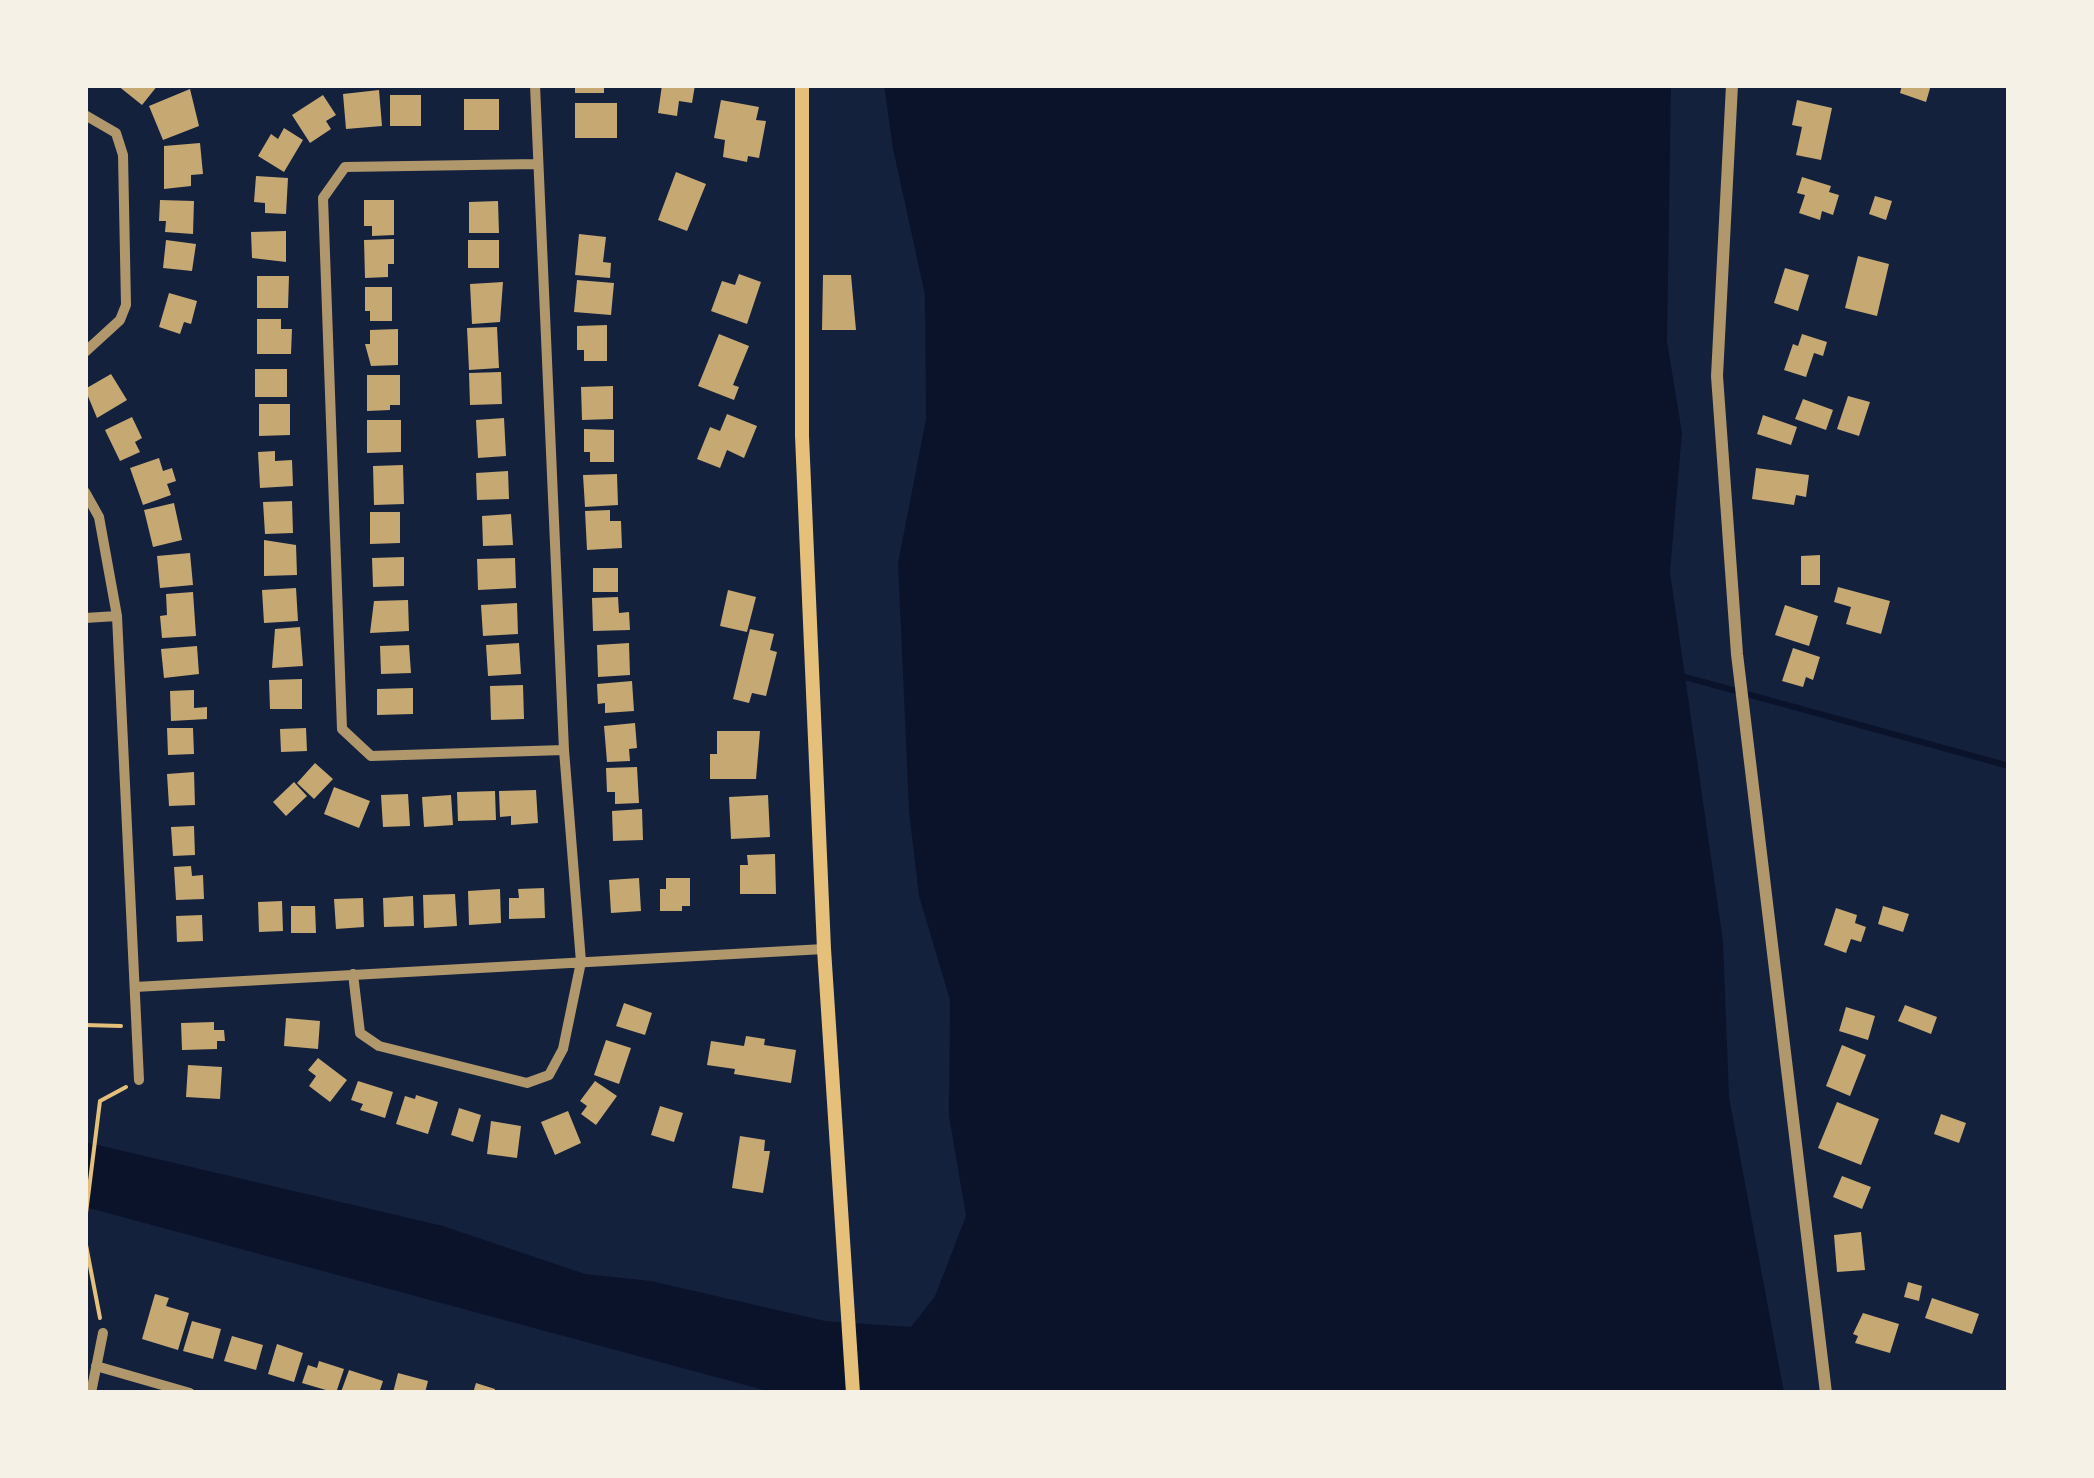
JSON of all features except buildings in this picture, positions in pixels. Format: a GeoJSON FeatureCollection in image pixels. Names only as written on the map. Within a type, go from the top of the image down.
{"type":"FeatureCollection","features":[{"type":"Feature","properties":{"kind":"main road"},"geometry":{"type":"LineString","coordinates":[[802,85],[802,436],[824,949],[854,1393]]}},
{"type":"Feature","properties":{"kind":"street"},"geometry":{"type":"LineString","coordinates":[[353,974],[360,1033],[379,1046],[527,1083],[549,1075],[563,1049],[580,962],[564,750],[535,85]]}},
{"type":"Feature","properties":{"kind":"street"},"geometry":{"type":"LineString","coordinates":[[1732,85],[1717,376],[1736,654],[1826,1393]]}},
{"type":"Feature","properties":{"kind":"street"},"geometry":{"type":"LineString","coordinates":[[85,115],[116,133],[123,156],[126,304],[120,320],[85,352]]}},
{"type":"Feature","properties":{"kind":"street"},"geometry":{"type":"LineString","coordinates":[[536,164],[345,167],[324,198],[342,729],[371,756],[564,750]]}},
{"type":"Feature","properties":{"kind":"street"},"geometry":{"type":"LineString","coordinates":[[85,492],[99,517],[116,616],[139,1080]]}},
{"type":"Feature","properties":{"kind":"street"},"geometry":{"type":"LineString","coordinates":[[85,618],[116,616]]}},
{"type":"Feature","properties":{"kind":"street"},"geometry":{"type":"LineString","coordinates":[[135,987],[824,949]]}},
{"type":"Feature","properties":{"kind":"street"},"geometry":{"type":"LineString","coordinates":[[90,1393],[103,1333]]}},
{"type":"Feature","properties":{"kind":"street"},"geometry":{"type":"LineString","coordinates":[[96,1366],[190,1393]]}},
{"type":"Feature","properties":{"kind":"path"},"geometry":{"type":"LineString","coordinates":[[85,1025],[136,1026]]}},
{"type":"Feature","properties":{"kind":"path"},"geometry":{"type":"LineString","coordinates":[[85,1221],[100,1101],[139,1080]]}},
{"type":"Feature","properties":{"kind":"path"},"geometry":{"type":"LineString","coordinates":[[85,1240],[103,1333]]}},
{"type":"Feature","properties":{"kind":"water"},"geometry":{"type":"Polygon","coordinates":[[[884,85],[1671,85],[1667,341],[1682,433],[1670,572],[1723,941],[1729,1097],[1784,1393],[775,1393],[85,1207],[85,1142],[443,1226],[585,1274],[651,1281],[825,1321],[911,1327],[935,1296],[966,1216],[949,1116],[950,1000],[919,896],[909,811],[898,563],[926,419],[925,295],[893,149],[884,85]]]}},
{"type":"Feature","properties":{"kind":"waterway"},"geometry":{"type":"LineString","coordinates":[[1685,677],[2009,766]]}}]}
